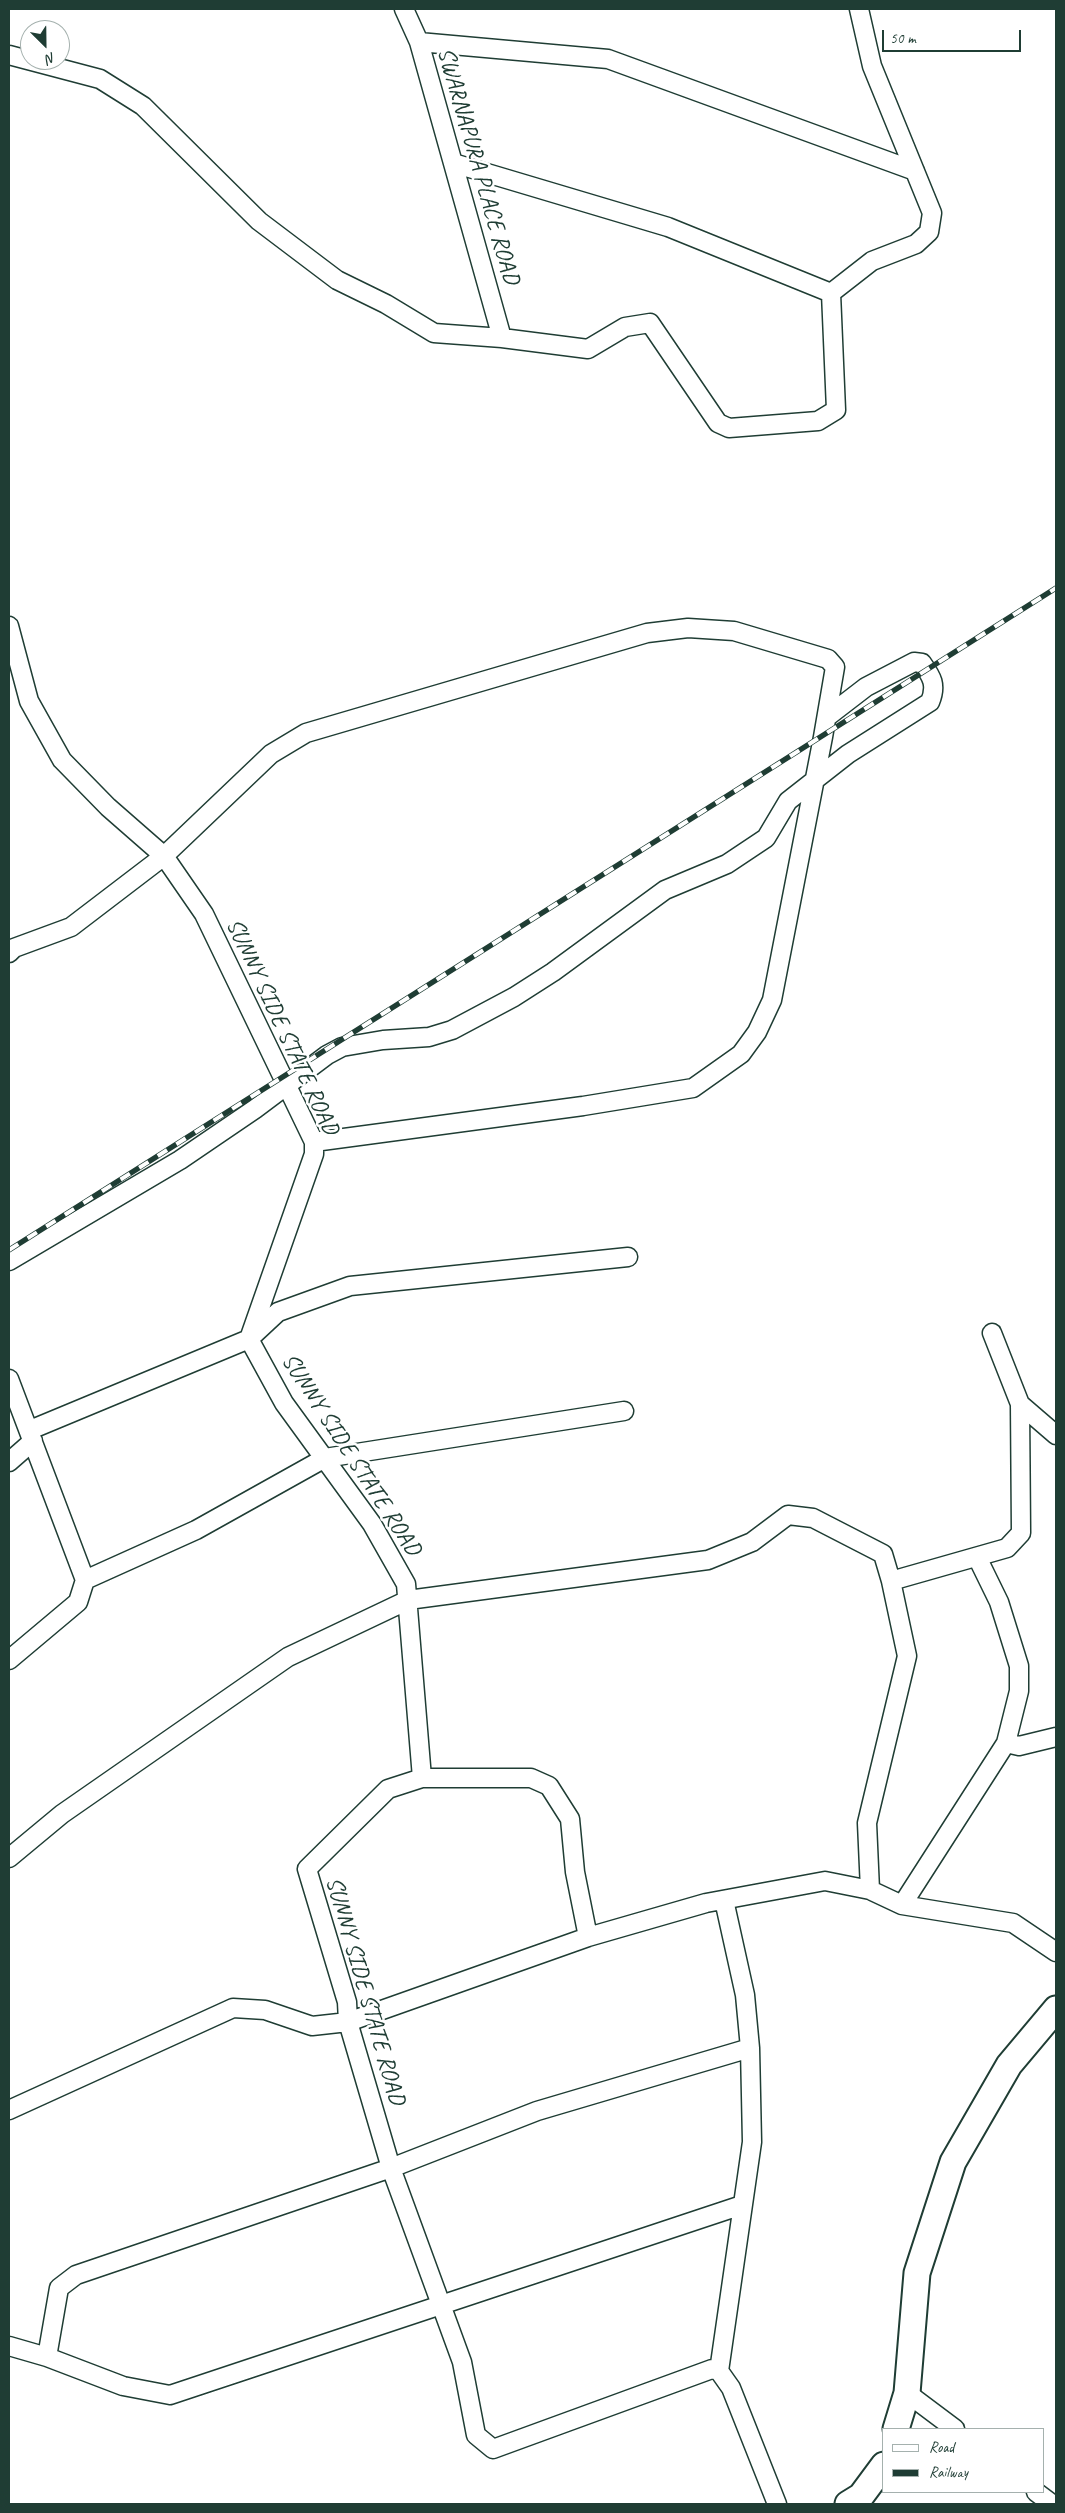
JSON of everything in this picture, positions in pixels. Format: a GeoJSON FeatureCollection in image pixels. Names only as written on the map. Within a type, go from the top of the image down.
{"type":"FeatureCollection","features":[{"type":"Feature","properties":{"kind":"main road"},"geometry":{"type":"LineString","coordinates":[[896,2428],[908,2393],[918,2273],[953,2162],[1009,2065],[1056,2009]]}},
{"type":"Feature","properties":{"kind":"main road"},"geometry":{"type":"LineString","coordinates":[[848,2504],[861,2496],[882,2468]]}},
{"type":"Feature","properties":{"kind":"street","name":"SWARNAPURA PLACE ROAD"},"geometry":{"type":"LineString","coordinates":[[404,9],[419,42],[502,338]]}},
{"type":"Feature","properties":{"kind":"street"},"geometry":{"type":"LineString","coordinates":[[831,293],[872,261],[916,244],[929,232],[932,213],[872,66],[859,9]]}},
{"type":"Feature","properties":{"kind":"street"},"geometry":{"type":"LineString","coordinates":[[419,42],[608,59],[915,171]]}},
{"type":"Feature","properties":{"kind":"street"},"geometry":{"type":"LineString","coordinates":[[9,56],[100,79],[143,106],[259,221],[337,280],[386,304],[434,333],[502,338],[588,349],[626,328],[650,324],[718,423],[729,428],[818,421],[836,410],[831,293]]}},
{"type":"Feature","properties":{"kind":"street"},"geometry":{"type":"LineString","coordinates":[[453,163],[668,227],[831,293]]}},
{"type":"Feature","properties":{"kind":"street","name":"SUNNY SIDE STATE ROAD"},"geometry":{"type":"LineString","coordinates":[[9,626],[29,701],[62,760],[108,807],[164,856],[204,914],[314,1142],[314,1154],[248,1339],[284,1403],[372,1524],[406,1584],[422,1778],[388,1789],[307,1869],[347,2002],[348,2022],[391,2168],[462,2362],[476,2435],[493,2449],[712,2369],[719,2372]]}},
{"type":"Feature","properties":{"kind":"street"},"geometry":{"type":"LineString","coordinates":[[9,952],[14,948],[71,927],[164,856],[271,754],[306,733],[647,633],[688,628],[734,631],[828,659],[835,667],[827,717],[772,1000],[757,1032],[741,1054],[693,1088],[582,1106],[314,1142]]}},
{"type":"Feature","properties":{"kind":"street"},"geometry":{"type":"LineString","coordinates":[[9,1262],[180,1160],[327,1054],[342,1047],[383,1040],[429,1037],[452,1030],[514,997],[553,972],[665,890],[727,864],[766,838],[788,801],[815,779],[848,754],[930,702],[934,691],[932,677],[922,663],[914,662],[866,687],[827,717]]}},
{"type":"Feature","properties":{"kind":"street"},"geometry":{"type":"LineString","coordinates":[[9,1462],[32,1436],[248,1339],[278,1312],[350,1286],[628,1257]]}},
{"type":"Feature","properties":{"kind":"street"},"geometry":{"type":"LineString","coordinates":[[891,1581],[1007,1548],[1021,1534],[1020,1404],[992,1333]]}},
{"type":"Feature","properties":{"kind":"street"},"geometry":{"type":"LineString","coordinates":[[9,1379],[85,1580],[78,1602],[9,1660]]}},
{"type":"Feature","properties":{"kind":"street"},"geometry":{"type":"LineString","coordinates":[[1020,1404],[1056,1435]]}},
{"type":"Feature","properties":{"kind":"street"},"geometry":{"type":"LineString","coordinates":[[85,1580],[196,1530],[325,1458],[624,1411]]}},
{"type":"Feature","properties":{"kind":"street"},"geometry":{"type":"LineString","coordinates":[[9,1858],[62,1814],[288,1657],[408,1600],[708,1560],[752,1542],[788,1515],[813,1518],[883,1554],[891,1581],[906,1656],[867,1823],[870,1890]]}},
{"type":"Feature","properties":{"kind":"street"},"geometry":{"type":"LineString","coordinates":[[902,1906],[1006,1743],[1019,1691],[1019,1666],[999,1602],[976,1557]]}},
{"type":"Feature","properties":{"kind":"street"},"geometry":{"type":"LineString","coordinates":[[1006,1743],[1019,1746],[1056,1737]]}},
{"type":"Feature","properties":{"kind":"street"},"geometry":{"type":"LineString","coordinates":[[422,1778],[530,1778],[549,1786],[570,1819],[574,1872],[588,1937]]}},
{"type":"Feature","properties":{"kind":"street"},"geometry":{"type":"LineString","coordinates":[[9,2110],[233,2008],[265,2010],[312,2026],[348,2022],[588,1937],[724,1900],[825,1880],[870,1890],[902,1906],[1013,1923],[1056,1952]]}},
{"type":"Feature","properties":{"kind":"street"},"geometry":{"type":"LineString","coordinates":[[724,1900],[745,1995],[750,2048],[752,2142],[719,2372],[732,2388],[777,2504]]}},
{"type":"Feature","properties":{"kind":"street"},"geometry":{"type":"LineString","coordinates":[[47,2357],[60,2288],[76,2275],[391,2168],[537,2111],[750,2048]]}},
{"type":"Feature","properties":{"kind":"street"},"geometry":{"type":"LineString","coordinates":[[9,2346],[47,2357],[123,2386],[170,2395],[742,2205]]}},
{"type":"Feature","properties":{"kind":"street"},"geometry":{"type":"LineString","coordinates":[[908,2393],[954,2428]]}},
{"type":"Feature","properties":{"kind":"street"},"geometry":{"type":"LineString","coordinates":[[1037,2493],[1052,2504]]}},
{"type":"Feature","properties":{"kind":"railway"},"geometry":{"type":"LineString","coordinates":[[9,1250],[1056,588]]}}]}
